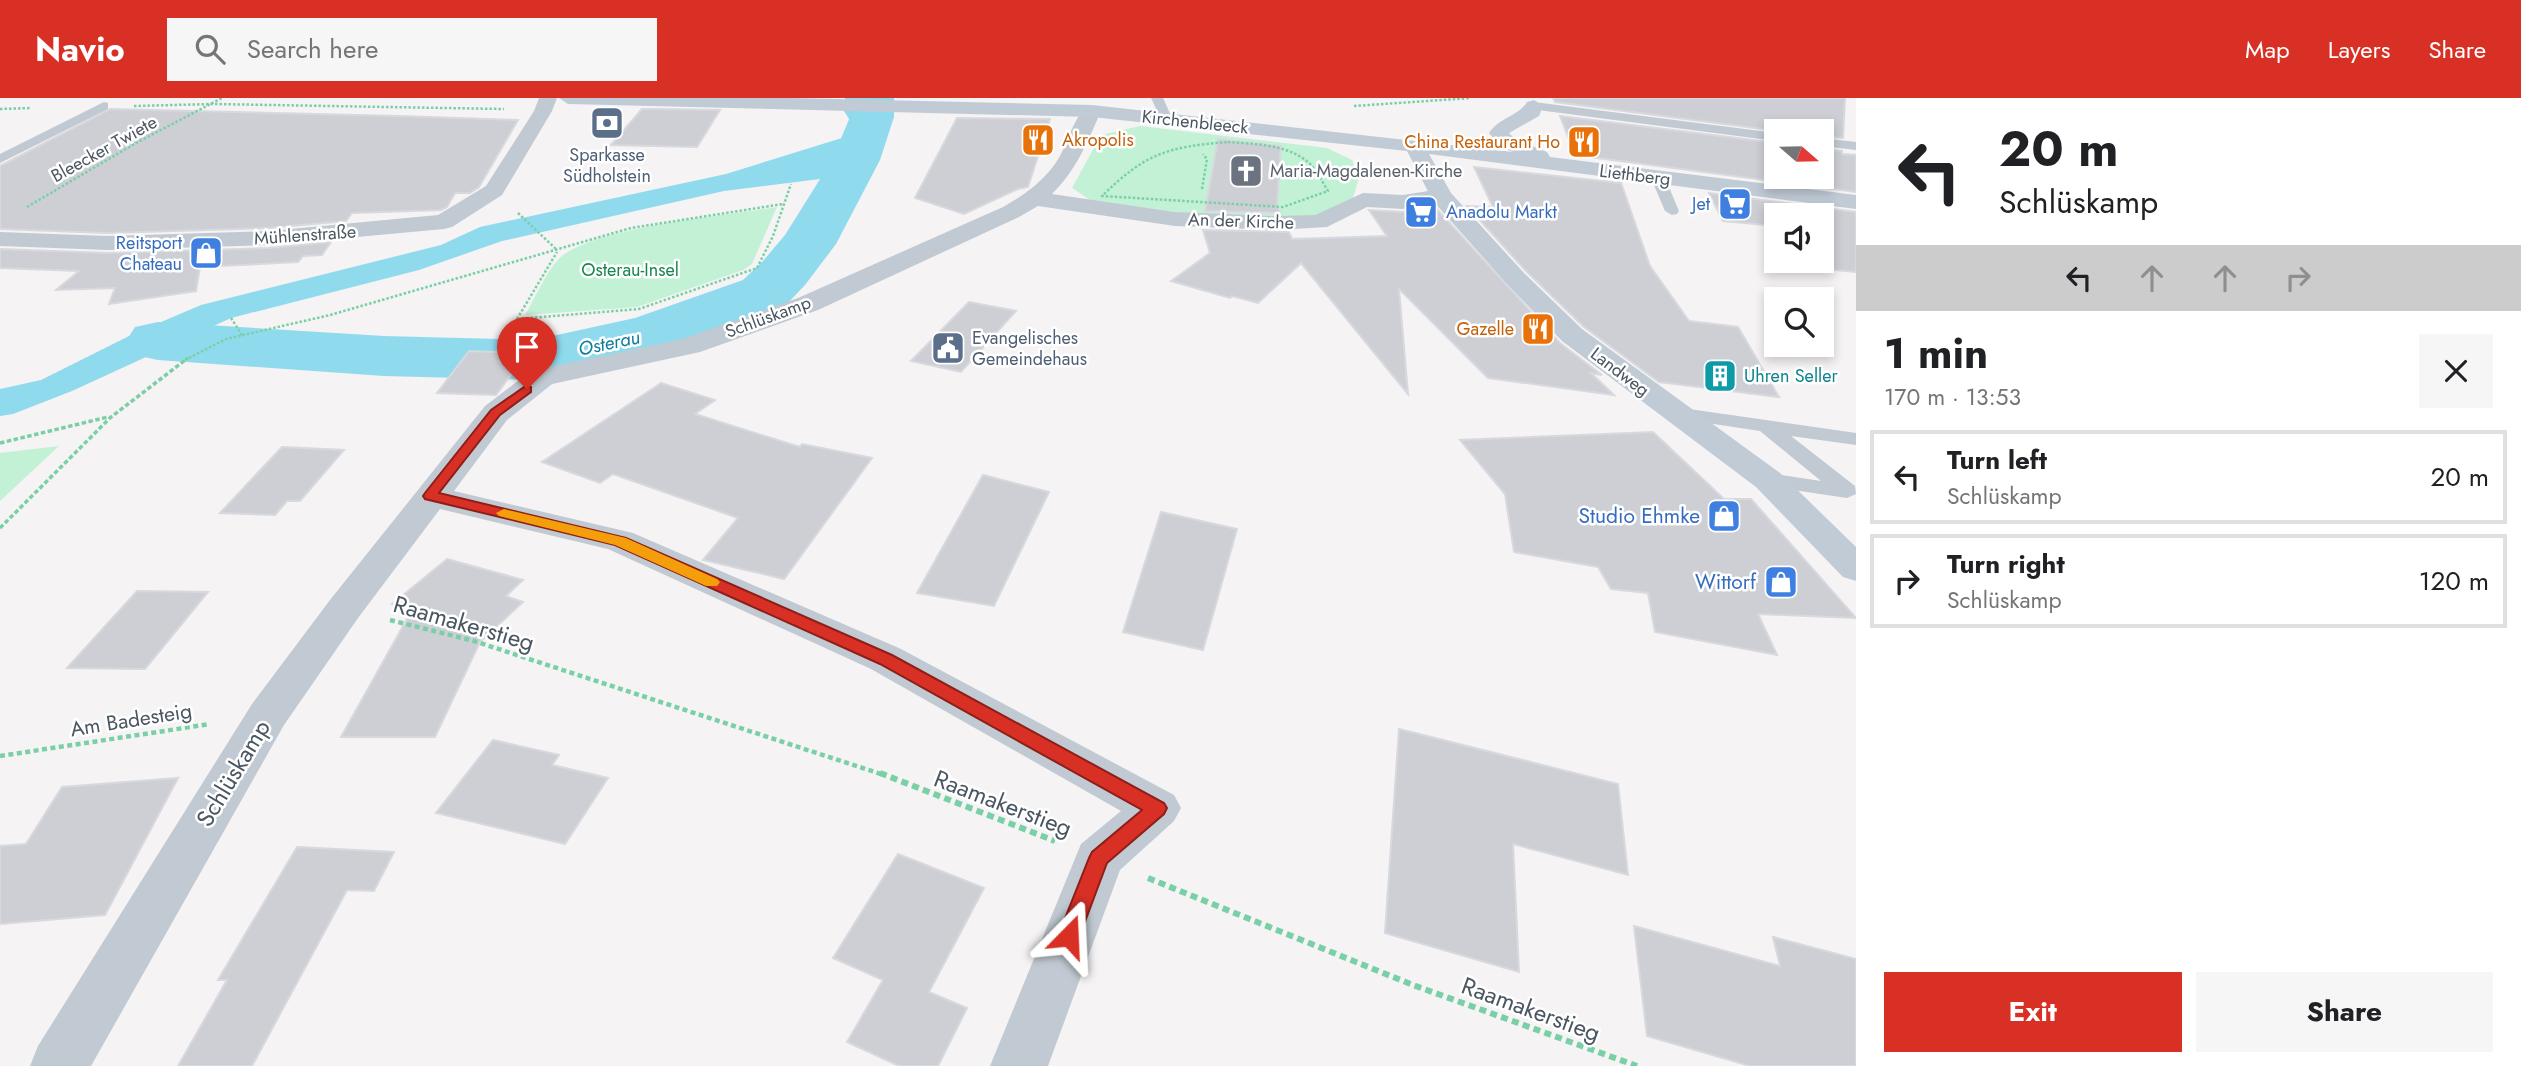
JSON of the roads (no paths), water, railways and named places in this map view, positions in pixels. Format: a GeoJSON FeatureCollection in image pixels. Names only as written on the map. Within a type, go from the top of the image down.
{"type":"FeatureCollection","features":[{"type":"Feature","properties":{"kind":"street","name":"Kirchenbleeck"},"geometry":{"type":"LineString","coordinates":[[568,98],[892,104],[929,101],[1092,111],[1413,146]]}},
{"type":"Feature","properties":{"kind":"street"},"geometry":{"type":"LineString","coordinates":[[1484,126],[1541,102]]}},
{"type":"Feature","properties":{"kind":"street"},"geometry":{"type":"LineString","coordinates":[[1541,102],[1532,112],[1505,125],[1499,133],[1508,143],[1534,154],[1589,169]]}},
{"type":"Feature","properties":{"kind":"street","name":"Mühlenstraße"},"geometry":{"type":"LineString","coordinates":[[0,239],[107,243],[269,238],[444,222],[494,190],[545,105]]}},
{"type":"Feature","properties":{"kind":"street","name":"Schlüskamp"},"geometry":{"type":"LineString","coordinates":[[59,1066],[268,715],[344,609],[496,413],[542,377],[690,346],[808,304],[1037,199],[1068,164],[1092,111]]}},
{"type":"Feature","properties":{"kind":"street"},"geometry":{"type":"LineString","coordinates":[[1413,146],[1461,134]]}},
{"type":"Feature","properties":{"kind":"street","name":"Liethberg"},"geometry":{"type":"LineString","coordinates":[[1413,146],[1856,202]]}},
{"type":"Feature","properties":{"kind":"street","name":"Landweg"},"geometry":{"type":"LineString","coordinates":[[1413,146],[1441,196],[1515,278],[1572,335],[1768,480],[1856,569]]}},
{"type":"Feature","properties":{"kind":"street","name":"An der Kirche"},"geometry":{"type":"LineString","coordinates":[[1037,199],[1175,219],[1277,223],[1319,222],[1363,200],[1403,202],[1441,196]]}},
{"type":"Feature","properties":{"kind":"street"},"geometry":{"type":"LineString","coordinates":[[430,496],[620,541],[886,659],[1157,808],[1099,858],[1019,1066]]}},
{"type":"Feature","properties":{"kind":"lane"},"geometry":{"type":"LineString","coordinates":[[1157,98],[1166,118]]}},
{"type":"Feature","properties":{"kind":"lane"},"geometry":{"type":"LineString","coordinates":[[1541,102],[1764,135]]}},
{"type":"Feature","properties":{"kind":"lane"},"geometry":{"type":"LineString","coordinates":[[0,159],[104,106]]}},
{"type":"Feature","properties":{"kind":"lane"},"geometry":{"type":"LineString","coordinates":[[1834,143],[1856,146]]}},
{"type":"Feature","properties":{"kind":"lane"},"geometry":{"type":"LineString","coordinates":[[1658,178],[1672,211]]}},
{"type":"Feature","properties":{"kind":"lane"},"geometry":{"type":"LineString","coordinates":[[1675,413],[1856,439]]}},
{"type":"Feature","properties":{"kind":"lane"},"geometry":{"type":"LineString","coordinates":[[1766,426],[1852,491]]}},
{"type":"Feature","properties":{"kind":"lane"},"geometry":{"type":"LineString","coordinates":[[1768,480],[1852,491]]}},
{"type":"Feature","properties":{"kind":"water"},"geometry":{"type":"Polygon","coordinates":[[[845,98],[890,98],[884,111],[886,116],[877,151],[840,218],[797,283],[775,294],[749,290],[780,270],[802,242],[829,180],[724,191],[502,241],[419,270],[231,318],[72,391],[13,414],[0,416],[0,389],[41,380],[133,334],[201,305],[441,245],[480,227],[726,174],[858,133],[844,111],[845,98]]]}},
{"type":"Feature","properties":{"kind":"waterway","name":"Osterau"},"geometry":{"type":"LineString","coordinates":[[158,341],[384,356],[534,360],[652,334],[764,293],[784,273],[808,244],[856,160],[872,117],[873,98]]}},
{"type":"Feature","properties":{"kind":"place","name":"Sparkasse Südholstein"},"geometry":{"type":"Point","coordinates":[607,123]}},
{"type":"Feature","properties":{"kind":"place","name":"Akropolis"},"geometry":{"type":"Point","coordinates":[1038,140]}},
{"type":"Feature","properties":{"kind":"place","name":"China Restaurant Ho"},"geometry":{"type":"Point","coordinates":[1584,142]}},
{"type":"Feature","properties":{"kind":"place","name":"Maria-Magdalenen-Kirche"},"geometry":{"type":"Point","coordinates":[1246,171]}},
{"type":"Feature","properties":{"kind":"place","name":"Jet"},"geometry":{"type":"Point","coordinates":[1735,204]}},
{"type":"Feature","properties":{"kind":"place","name":"Anadolu Markt"},"geometry":{"type":"Point","coordinates":[1421,212]}},
{"type":"Feature","properties":{"kind":"place","name":"Reitsport Chateau"},"geometry":{"type":"Point","coordinates":[206,253]}},
{"type":"Feature","properties":{"kind":"place","name":"Gazelle"},"geometry":{"type":"Point","coordinates":[1538,329]}},
{"type":"Feature","properties":{"kind":"place","name":"Evangelisches Gemeindehaus"},"geometry":{"type":"Point","coordinates":[948,348]}},
{"type":"Feature","properties":{"kind":"place","name":"Uhren Seller"},"geometry":{"type":"Point","coordinates":[1720,376]}},
{"type":"Feature","properties":{"kind":"place","name":"Studio Ehmke"},"geometry":{"type":"Point","coordinates":[1724,516]}},
{"type":"Feature","properties":{"kind":"place","name":"Wittorf"},"geometry":{"type":"Point","coordinates":[1781,582]}},
{"type":"Feature","properties":{"kind":"park label","name":"Osterau-Insel"},"geometry":{"type":"Point","coordinates":[630,270]}}]}
